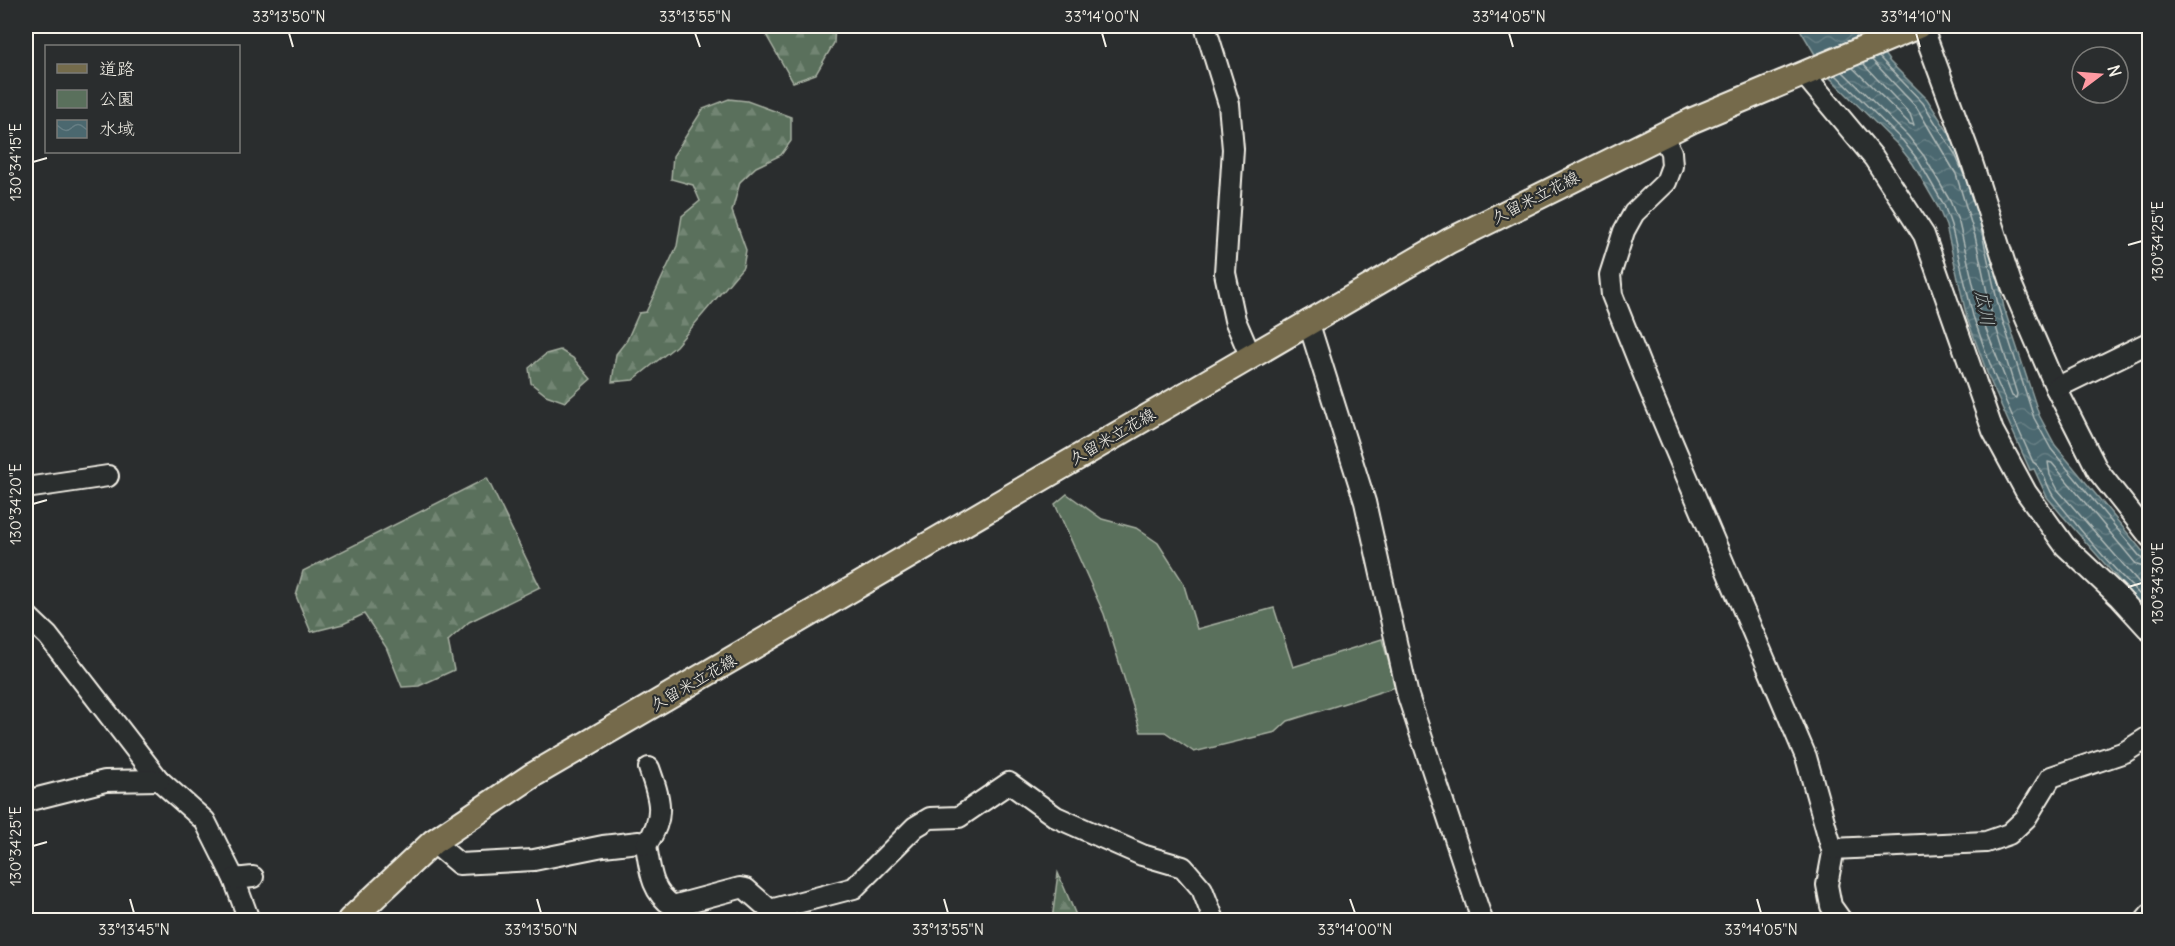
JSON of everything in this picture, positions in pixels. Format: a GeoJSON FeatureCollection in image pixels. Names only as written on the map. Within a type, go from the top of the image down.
{"type":"FeatureCollection","features":[{"type":"Feature","properties":{"kind":"main road","name":"久留米立花線"},"geometry":{"type":"LineString","coordinates":[[350,921],[433,842],[532,775],[1308,321],[1449,241],[1662,135],[1920,26]]}},
{"type":"Feature","properties":{"kind":"street"},"geometry":{"type":"LineString","coordinates":[[1205,26],[1228,104],[1233,149],[1225,273],[1235,320],[1250,355]]}},
{"type":"Feature","properties":{"kind":"street"},"geometry":{"type":"LineString","coordinates":[[1920,26],[1970,153],[2012,286],[2056,388],[2098,471],[2150,537]]}},
{"type":"Feature","properties":{"kind":"street"},"geometry":{"type":"LineString","coordinates":[[1810,71],[1874,158],[1924,235],[1993,431],[2026,492],[2066,546],[2119,597],[2150,631]]}},
{"type":"Feature","properties":{"kind":"street"},"geometry":{"type":"LineString","coordinates":[[1662,135],[1671,152],[1672,166],[1666,182],[1634,213],[1624,231],[1610,274],[1612,295],[1654,401],[1806,756],[1832,849],[1827,885],[1831,906],[1841,921]]}},
{"type":"Feature","properties":{"kind":"street"},"geometry":{"type":"LineString","coordinates":[[1308,321],[1365,502],[1408,696],[1482,921]]}},
{"type":"Feature","properties":{"kind":"street"},"geometry":{"type":"LineString","coordinates":[[2056,388],[2150,342]]}},
{"type":"Feature","properties":{"kind":"street"},"geometry":{"type":"LineString","coordinates":[[26,488],[108,476]]}},
{"type":"Feature","properties":{"kind":"street"},"geometry":{"type":"LineString","coordinates":[[26,615],[48,636],[159,780],[205,821],[243,878],[249,921]]}},
{"type":"Feature","properties":{"kind":"street"},"geometry":{"type":"LineString","coordinates":[[1832,849],[1986,842],[2009,834],[2026,818],[2051,777],[2125,752],[2150,736]]}},
{"type":"Feature","properties":{"kind":"street"},"geometry":{"type":"LineString","coordinates":[[649,768],[659,807],[657,830],[646,845],[654,885],[661,899],[673,906],[740,888],[746,889],[770,910],[854,888],[915,827],[930,818],[959,818],[1008,783],[1056,817],[1142,855],[1183,867],[1202,889],[1214,921]]}},
{"type":"Feature","properties":{"kind":"street"},"geometry":{"type":"LineString","coordinates":[[26,801],[105,780],[159,780]]}},
{"type":"Feature","properties":{"kind":"street"},"geometry":{"type":"LineString","coordinates":[[433,842],[459,864],[534,860],[603,846],[639,842],[646,845]]}},
{"type":"Feature","properties":{"kind":"street"},"geometry":{"type":"LineString","coordinates":[[2146,921],[2150,915]]}},
{"type":"Feature","properties":{"kind":"green space"},"geometry":{"type":"Polygon","coordinates":[[[761,26],[835,26],[834,43],[816,74],[793,82],[761,26]]]}},
{"type":"Feature","properties":{"kind":"green space"},"geometry":{"type":"Polygon","coordinates":[[[729,99],[747,101],[791,117],[791,141],[781,155],[756,167],[740,182],[732,211],[746,250],[743,267],[676,346],[633,380],[612,382],[616,354],[627,340],[639,313],[646,312],[677,246],[682,216],[700,201],[693,185],[671,179],[673,156],[703,109],[729,99]]]}},
{"type":"Feature","properties":{"kind":"green space"},"geometry":{"type":"Polygon","coordinates":[[[560,350],[573,358],[591,379],[565,402],[546,395],[531,383],[529,368],[546,354],[560,350]]]}},
{"type":"Feature","properties":{"kind":"green space"},"geometry":{"type":"Polygon","coordinates":[[[487,478],[540,587],[469,622],[448,641],[454,670],[419,686],[402,687],[386,647],[364,614],[343,624],[311,632],[296,596],[303,571],[487,478]]]}},
{"type":"Feature","properties":{"kind":"green space"},"geometry":{"type":"Polygon","coordinates":[[[1067,494],[1102,519],[1136,528],[1158,543],[1183,582],[1197,629],[1274,608],[1293,667],[1382,639],[1396,687],[1288,721],[1276,732],[1194,752],[1165,732],[1141,732],[1104,614],[1055,504],[1067,494]]]}},
{"type":"Feature","properties":{"kind":"green space"},"geometry":{"type":"Polygon","coordinates":[[[1058,873],[1078,920],[1052,920],[1058,873]]]}},
{"type":"Feature","properties":{"kind":"water","name":"広川"},"geometry":{"type":"Polygon","coordinates":[[[1798,26],[1863,26],[1890,62],[1927,99],[1961,152],[1989,233],[2004,308],[2039,415],[2055,445],[2149,559],[2149,614],[2061,514],[2047,497],[2034,469],[2030,470],[1989,378],[1967,318],[1946,226],[1938,207],[1913,164],[1898,145],[1828,76],[1798,26]]]}}]}
